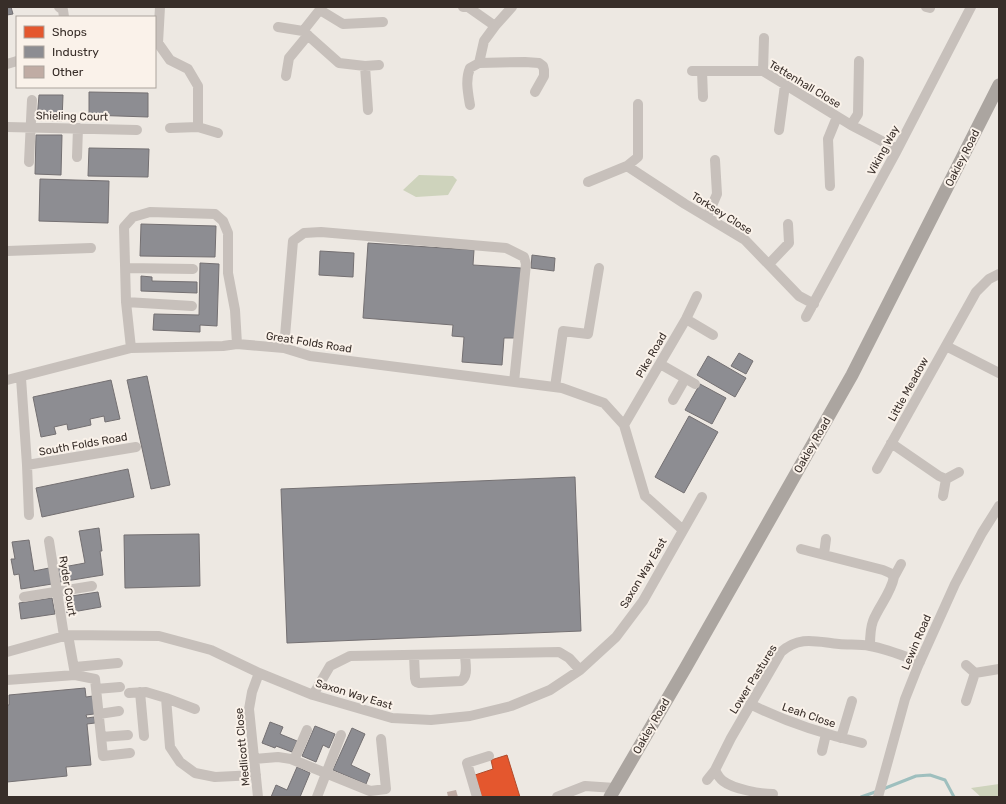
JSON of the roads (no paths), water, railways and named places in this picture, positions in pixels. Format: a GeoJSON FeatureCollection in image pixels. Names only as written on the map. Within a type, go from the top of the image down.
{"type":"FeatureCollection","features":[{"type":"Feature","properties":{"kind":"main road","name":"Oakley Road"},"geometry":{"type":"LineString","coordinates":[[613,793],[852,374],[999,85]]}},
{"type":"Feature","properties":{"kind":"street"},"geometry":{"type":"LineString","coordinates":[[59,7],[63,10],[64,16]]}},
{"type":"Feature","properties":{"kind":"street"},"geometry":{"type":"LineString","coordinates":[[160,7],[158,43],[170,60],[188,69],[198,86],[198,127]]}},
{"type":"Feature","properties":{"kind":"street"},"geometry":{"type":"LineString","coordinates":[[463,7],[468,8],[495,26]]}},
{"type":"Feature","properties":{"kind":"street"},"geometry":{"type":"LineString","coordinates":[[479,63],[484,41],[512,7]]}},
{"type":"Feature","properties":{"kind":"street","name":"Viking Way"},"geometry":{"type":"LineString","coordinates":[[806,317],[897,149],[971,7]]}},
{"type":"Feature","properties":{"kind":"street"},"geometry":{"type":"LineString","coordinates":[[286,76],[289,58],[321,8],[343,24],[383,22]]}},
{"type":"Feature","properties":{"kind":"street"},"geometry":{"type":"LineString","coordinates":[[278,27],[306,33],[339,63],[379,66]]}},
{"type":"Feature","properties":{"kind":"street"},"geometry":{"type":"LineString","coordinates":[[763,70],[764,38]]}},
{"type":"Feature","properties":{"kind":"street"},"geometry":{"type":"LineString","coordinates":[[851,125],[858,114],[859,61]]}},
{"type":"Feature","properties":{"kind":"street"},"geometry":{"type":"LineString","coordinates":[[470,105],[467,84],[468,72],[470,68],[479,63],[525,62],[543,66],[544,76],[535,92]]}},
{"type":"Feature","properties":{"kind":"street"},"geometry":{"type":"LineString","coordinates":[[365,66],[368,110]]}},
{"type":"Feature","properties":{"kind":"street","name":"Tettenhall Close"},"geometry":{"type":"LineString","coordinates":[[703,97],[698,71],[763,70],[837,117],[897,149]]}},
{"type":"Feature","properties":{"kind":"street"},"geometry":{"type":"LineString","coordinates":[[780,130],[785,85]]}},
{"type":"Feature","properties":{"kind":"street"},"geometry":{"type":"LineString","coordinates":[[29,162],[32,100]]}},
{"type":"Feature","properties":{"kind":"street"},"geometry":{"type":"LineString","coordinates":[[588,182],[627,166],[638,157],[638,104]]}},
{"type":"Feature","properties":{"kind":"street"},"geometry":{"type":"LineString","coordinates":[[830,186],[828,139],[837,117]]}},
{"type":"Feature","properties":{"kind":"street","name":"Shieling Court"},"geometry":{"type":"LineString","coordinates":[[7,127],[137,130]]}},
{"type":"Feature","properties":{"kind":"street"},"geometry":{"type":"LineString","coordinates":[[170,128],[198,127],[218,133]]}},
{"type":"Feature","properties":{"kind":"street"},"geometry":{"type":"LineString","coordinates":[[77,157],[78,128]]}},
{"type":"Feature","properties":{"kind":"street"},"geometry":{"type":"LineString","coordinates":[[707,217],[717,194],[715,160]]}},
{"type":"Feature","properties":{"kind":"street","name":"Torksey Close"},"geometry":{"type":"LineString","coordinates":[[627,166],[745,240],[799,296],[814,304]]}},
{"type":"Feature","properties":{"kind":"street"},"geometry":{"type":"LineString","coordinates":[[131,348],[126,302],[124,227],[133,217],[150,212],[215,214],[223,221],[228,233],[228,273],[235,310],[237,344]]}},
{"type":"Feature","properties":{"kind":"street"},"geometry":{"type":"LineString","coordinates":[[769,264],[789,243],[788,224]]}},
{"type":"Feature","properties":{"kind":"street"},"geometry":{"type":"LineString","coordinates":[[284,348],[293,241],[304,233],[336,233],[506,248],[524,257],[526,264],[514,382]]}},
{"type":"Feature","properties":{"kind":"street"},"geometry":{"type":"LineString","coordinates":[[7,250],[91,248]]}},
{"type":"Feature","properties":{"kind":"street"},"geometry":{"type":"LineString","coordinates":[[126,268],[193,269]]}},
{"type":"Feature","properties":{"kind":"street"},"geometry":{"type":"LineString","coordinates":[[559,387],[564,331],[588,334],[599,268]]}},
{"type":"Feature","properties":{"kind":"street","name":"Little Meadow"},"geometry":{"type":"LineString","coordinates":[[876,469],[976,292],[989,279],[999,274]]}},
{"type":"Feature","properties":{"kind":"street","name":"Pike Road"},"geometry":{"type":"LineString","coordinates":[[624,425],[686,319],[697,296]]}},
{"type":"Feature","properties":{"kind":"street"},"geometry":{"type":"LineString","coordinates":[[126,302],[192,306]]}},
{"type":"Feature","properties":{"kind":"street"},"geometry":{"type":"LineString","coordinates":[[686,319],[713,335]]}},
{"type":"Feature","properties":{"kind":"street","name":"Great Folds Road"},"geometry":{"type":"LineString","coordinates":[[7,380],[21,378],[131,348],[223,346],[237,344],[284,348],[310,356],[559,387],[604,403],[624,425]]}},
{"type":"Feature","properties":{"kind":"street"},"geometry":{"type":"LineString","coordinates":[[946,346],[999,373]]}},
{"type":"Feature","properties":{"kind":"street"},"geometry":{"type":"LineString","coordinates":[[660,364],[695,384]]}},
{"type":"Feature","properties":{"kind":"street","name":"South Folds Road"},"geometry":{"type":"LineString","coordinates":[[21,378],[27,466],[136,447]]}},
{"type":"Feature","properties":{"kind":"street"},"geometry":{"type":"LineString","coordinates":[[673,400],[685,379]]}},
{"type":"Feature","properties":{"kind":"street"},"geometry":{"type":"LineString","coordinates":[[624,425],[645,496],[683,530]]}},
{"type":"Feature","properties":{"kind":"street"},"geometry":{"type":"LineString","coordinates":[[891,443],[939,476],[946,479]]}},
{"type":"Feature","properties":{"kind":"street"},"geometry":{"type":"LineString","coordinates":[[27,466],[28,515]]}},
{"type":"Feature","properties":{"kind":"street"},"geometry":{"type":"LineString","coordinates":[[946,479],[959,472]]}},
{"type":"Feature","properties":{"kind":"street"},"geometry":{"type":"LineString","coordinates":[[943,496],[946,479]]}},
{"type":"Feature","properties":{"kind":"street","name":"Saxon Way East"},"geometry":{"type":"LineString","coordinates":[[7,652],[66,635],[159,636],[211,650],[259,673],[313,695],[392,718],[431,720],[470,716],[511,706],[550,690],[580,670],[616,637],[643,601],[702,497]]}},
{"type":"Feature","properties":{"kind":"street","name":"Lewin Road"},"geometry":{"type":"LineString","coordinates":[[878,797],[905,699],[920,662],[955,584],[997,513]]}},
{"type":"Feature","properties":{"kind":"street"},"geometry":{"type":"LineString","coordinates":[[824,554],[826,539]]}},
{"type":"Feature","properties":{"kind":"street","name":"Ryder Court"},"geometry":{"type":"LineString","coordinates":[[49,541],[66,635],[75,671]]}},
{"type":"Feature","properties":{"kind":"street"},"geometry":{"type":"LineString","coordinates":[[801,549],[884,570],[894,577]]}},
{"type":"Feature","properties":{"kind":"street"},"geometry":{"type":"LineString","coordinates":[[870,646],[870,633],[873,621],[891,588],[894,577],[901,564]]}},
{"type":"Feature","properties":{"kind":"street"},"geometry":{"type":"LineString","coordinates":[[24,597],[92,586]]}},
{"type":"Feature","properties":{"kind":"street","name":"Lower Pastures"},"geometry":{"type":"LineString","coordinates":[[707,780],[715,770],[750,704],[781,652],[790,644],[815,640],[839,644],[870,646],[920,662]]}},
{"type":"Feature","properties":{"kind":"street"},"geometry":{"type":"LineString","coordinates":[[313,695],[330,666],[350,656],[559,652],[569,658],[580,670]]}},
{"type":"Feature","properties":{"kind":"street"},"geometry":{"type":"LineString","coordinates":[[414,655],[415,678],[416,682],[419,683],[464,680],[466,676],[465,654]]}},
{"type":"Feature","properties":{"kind":"street"},"geometry":{"type":"LineString","coordinates":[[7,680],[75,671],[118,663]]}},
{"type":"Feature","properties":{"kind":"street"},"geometry":{"type":"LineString","coordinates":[[966,665],[975,673]]}},
{"type":"Feature","properties":{"kind":"street"},"geometry":{"type":"LineString","coordinates":[[975,673],[999,669]]}},
{"type":"Feature","properties":{"kind":"street"},"geometry":{"type":"LineString","coordinates":[[75,671],[95,679],[103,756],[130,754]]}},
{"type":"Feature","properties":{"kind":"street","name":"Medlicott Close"},"geometry":{"type":"LineString","coordinates":[[258,797],[249,709],[252,692],[259,673]]}},
{"type":"Feature","properties":{"kind":"street"},"geometry":{"type":"LineString","coordinates":[[966,701],[975,673]]}},
{"type":"Feature","properties":{"kind":"street"},"geometry":{"type":"LineString","coordinates":[[96,689],[146,692],[195,709]]}},
{"type":"Feature","properties":{"kind":"street"},"geometry":{"type":"LineString","coordinates":[[140,692],[144,736]]}},
{"type":"Feature","properties":{"kind":"street"},"geometry":{"type":"LineString","coordinates":[[166,698],[170,747],[180,762],[195,774],[215,777],[256,775]]}},
{"type":"Feature","properties":{"kind":"street"},"geometry":{"type":"LineString","coordinates":[[841,738],[852,701]]}},
{"type":"Feature","properties":{"kind":"street","name":"Leah Close"},"geometry":{"type":"LineString","coordinates":[[750,704],[770,714],[826,734],[862,743]]}},
{"type":"Feature","properties":{"kind":"street"},"geometry":{"type":"LineString","coordinates":[[99,714],[119,711]]}},
{"type":"Feature","properties":{"kind":"street"},"geometry":{"type":"LineString","coordinates":[[294,760],[307,730]]}},
{"type":"Feature","properties":{"kind":"street"},"geometry":{"type":"LineString","coordinates":[[822,751],[826,734]]}},
{"type":"Feature","properties":{"kind":"street"},"geometry":{"type":"LineString","coordinates":[[101,737],[128,735]]}},
{"type":"Feature","properties":{"kind":"street"},"geometry":{"type":"LineString","coordinates":[[316,797],[327,774],[341,735]]}},
{"type":"Feature","properties":{"kind":"street"},"geometry":{"type":"LineString","coordinates":[[254,759],[278,757],[294,760],[370,791],[387,793],[381,740]]}},
{"type":"Feature","properties":{"kind":"street"},"geometry":{"type":"LineString","coordinates":[[477,797],[467,763],[489,756]]}},
{"type":"Feature","properties":{"kind":"street"},"geometry":{"type":"LineString","coordinates":[[715,770],[723,781],[738,788],[750,792],[773,794]]}},
{"type":"Feature","properties":{"kind":"street"},"geometry":{"type":"LineString","coordinates":[[557,797],[585,786],[613,793]]}},
{"type":"Feature","properties":{"kind":"waterway"},"geometry":{"type":"LineString","coordinates":[[883,789],[916,776],[930,775],[945,780],[954,797]]}},
{"type":"Feature","properties":{"kind":"waterway"},"geometry":{"type":"LineString","coordinates":[[861,797],[878,791]]}}]}
